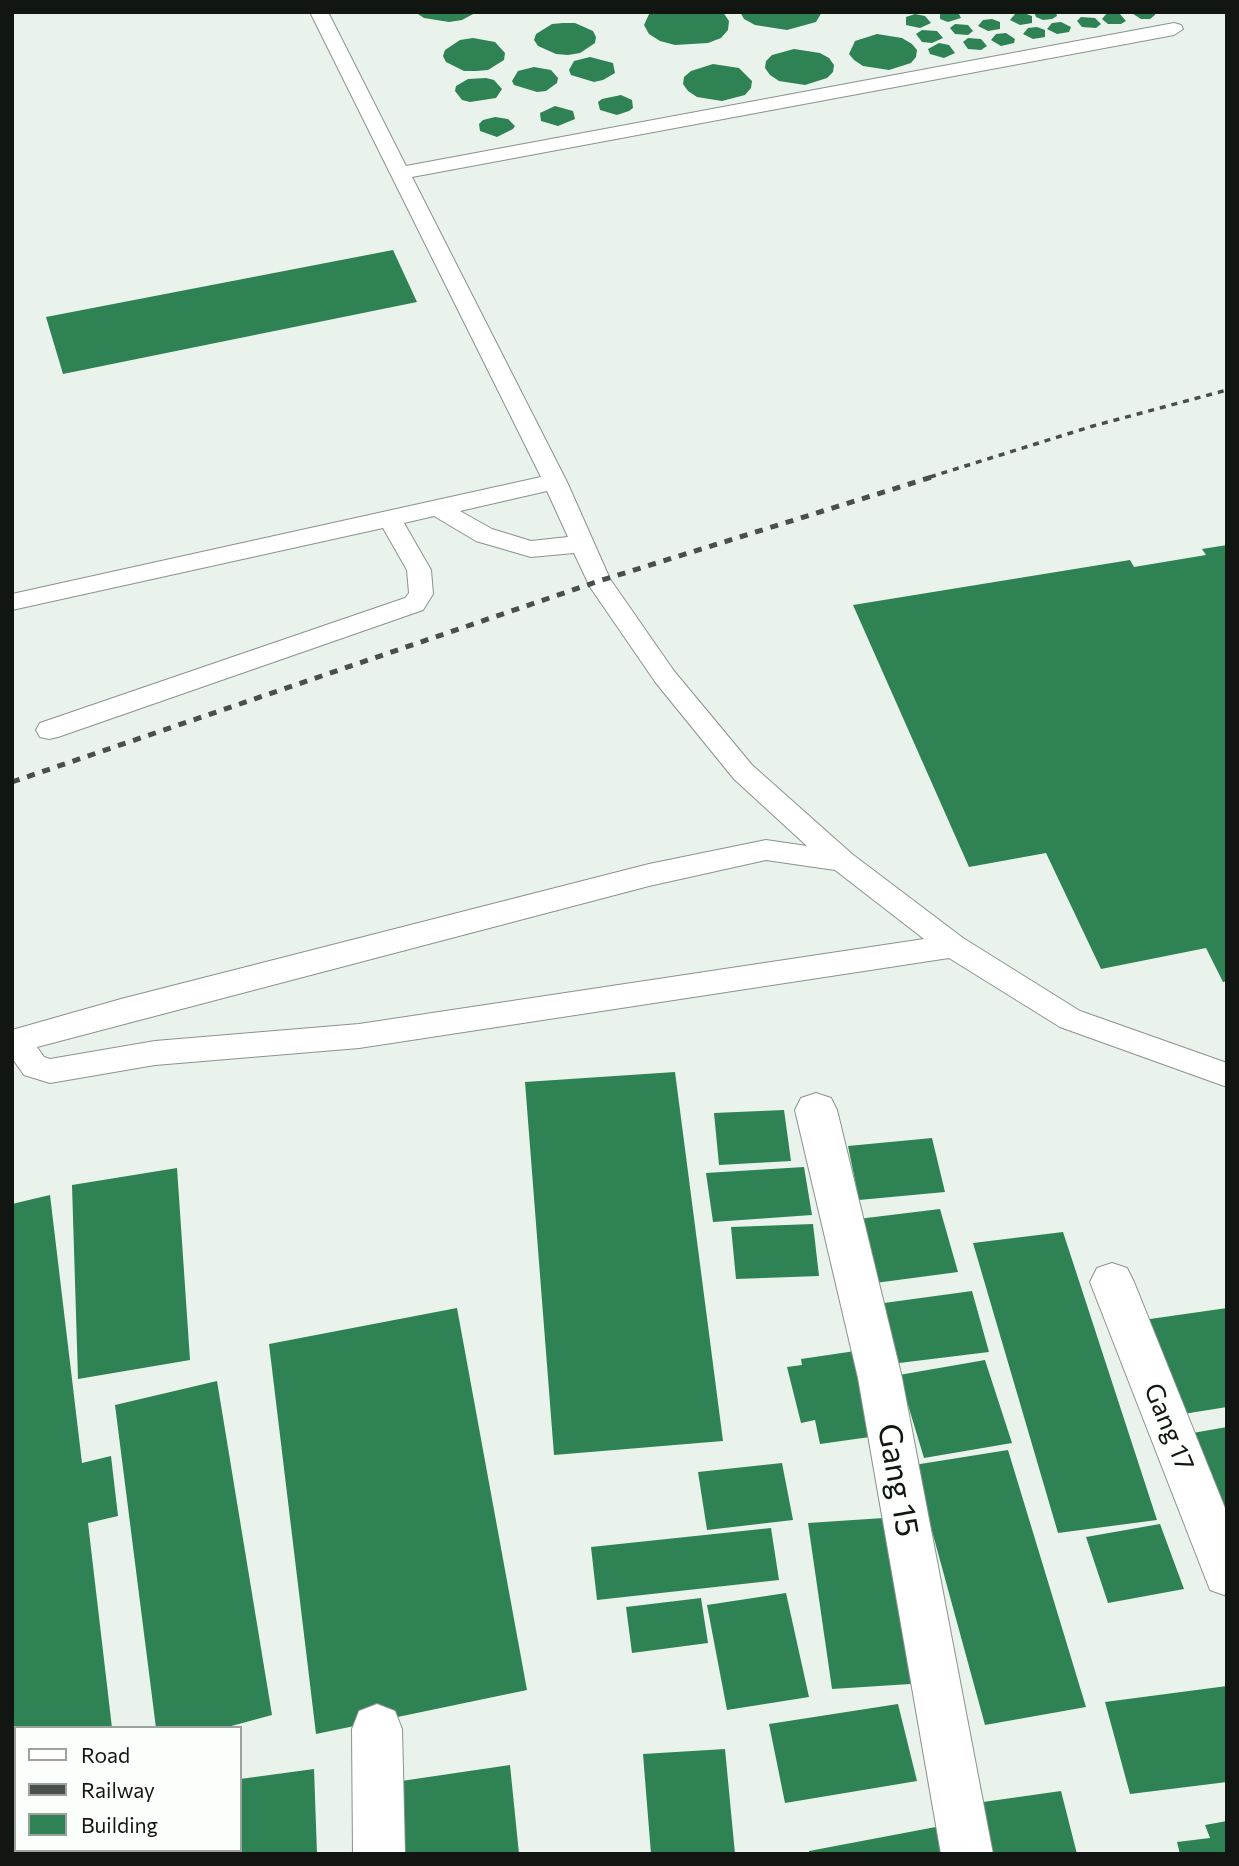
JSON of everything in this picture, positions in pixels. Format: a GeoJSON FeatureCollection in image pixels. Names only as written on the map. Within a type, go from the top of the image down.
{"type":"FeatureCollection","features":[{"type":"Feature","properties":{"kind":"street","name":"Gang 15"},"geometry":{"type":"LineString","coordinates":[[816,1110],[880,1378],[967,1854]]}},
{"type":"Feature","properties":{"kind":"street","name":"Gang 17"},"geometry":{"type":"LineString","coordinates":[[1112,1282],[1227,1573]]}},
{"type":"Feature","properties":{"kind":"street"},"geometry":{"type":"LineString","coordinates":[[377,1729],[379,1854]]}},
{"type":"Feature","properties":{"kind":"lane"},"geometry":{"type":"LineString","coordinates":[[319,12],[555,482],[599,581],[674,688],[743,772],[842,861],[953,946],[1070,1019],[1227,1074]]}},
{"type":"Feature","properties":{"kind":"lane"},"geometry":{"type":"LineString","coordinates":[[400,173],[1174,29]]}},
{"type":"Feature","properties":{"kind":"lane"},"geometry":{"type":"LineString","coordinates":[[12,602],[555,482]]}},
{"type":"Feature","properties":{"kind":"lane"},"geometry":{"type":"LineString","coordinates":[[436,507],[484,535],[531,549],[581,544]]}},
{"type":"Feature","properties":{"kind":"lane"},"geometry":{"type":"LineString","coordinates":[[49,730],[414,604],[421,594],[419,570],[388,517]]}},
{"type":"Feature","properties":{"kind":"lane"},"geometry":{"type":"LineString","coordinates":[[842,861],[766,850],[649,875],[121,1011],[15,1042],[34,1066],[50,1071],[155,1052],[359,1036],[953,946]]}},
{"type":"Feature","properties":{"kind":"building"},"geometry":{"type":"Polygon","coordinates":[[[415,12],[477,12],[462,20],[449,22],[424,18],[415,12]]]}},
{"type":"Feature","properties":{"kind":"building"},"geometry":{"type":"Polygon","coordinates":[[[650,12],[723,12],[729,21],[728,30],[721,38],[708,43],[675,45],[660,41],[649,34],[644,25],[650,12]]]}},
{"type":"Feature","properties":{"kind":"building"},"geometry":{"type":"Polygon","coordinates":[[[740,12],[822,12],[816,22],[787,30],[755,25],[744,19],[740,12]]]}},
{"type":"Feature","properties":{"kind":"building"},"geometry":{"type":"Polygon","coordinates":[[[940,12],[958,12],[961,18],[948,22],[940,19],[940,12]]]}},
{"type":"Feature","properties":{"kind":"building"},"geometry":{"type":"Polygon","coordinates":[[[1034,12],[1056,12],[1057,16],[1043,20],[1036,17],[1034,12]]]}},
{"type":"Feature","properties":{"kind":"building"},"geometry":{"type":"Polygon","coordinates":[[[1130,12],[1155,12],[1155,15],[1150,19],[1141,19],[1130,12]]]}},
{"type":"Feature","properties":{"kind":"building"},"geometry":{"type":"Polygon","coordinates":[[[1107,13],[1120,14],[1126,21],[1121,24],[1108,24],[1102,19],[1107,13]]]}},
{"type":"Feature","properties":{"kind":"building"},"geometry":{"type":"Polygon","coordinates":[[[915,14],[925,16],[931,23],[920,28],[906,25],[906,17],[915,14]]]}},
{"type":"Feature","properties":{"kind":"building"},"geometry":{"type":"Polygon","coordinates":[[[1015,14],[1032,16],[1032,23],[1020,25],[1010,20],[1015,14]]]}},
{"type":"Feature","properties":{"kind":"building"},"geometry":{"type":"Polygon","coordinates":[[[1081,17],[1095,18],[1101,24],[1096,28],[1082,27],[1077,21],[1081,17]]]}},
{"type":"Feature","properties":{"kind":"building"},"geometry":{"type":"Polygon","coordinates":[[[983,20],[1000,22],[1000,29],[988,31],[978,26],[983,20]]]}},
{"type":"Feature","properties":{"kind":"building"},"geometry":{"type":"Polygon","coordinates":[[[1061,22],[1071,27],[1069,32],[1057,34],[1047,29],[1052,23],[1061,22]]]}},
{"type":"Feature","properties":{"kind":"building"},"geometry":{"type":"Polygon","coordinates":[[[575,23],[593,31],[596,37],[595,43],[580,53],[556,54],[538,46],[534,40],[536,34],[552,24],[575,23]]]}},
{"type":"Feature","properties":{"kind":"building"},"geometry":{"type":"Polygon","coordinates":[[[955,24],[968,25],[973,31],[968,35],[955,34],[950,28],[955,24]]]}},
{"type":"Feature","properties":{"kind":"building"},"geometry":{"type":"Polygon","coordinates":[[[1028,28],[1045,30],[1045,37],[1033,39],[1023,34],[1028,28]]]}},
{"type":"Feature","properties":{"kind":"building"},"geometry":{"type":"Polygon","coordinates":[[[922,30],[937,31],[943,38],[932,43],[922,42],[916,34],[922,30]]]}},
{"type":"Feature","properties":{"kind":"building"},"geometry":{"type":"Polygon","coordinates":[[[1006,33],[1015,39],[1014,43],[1001,46],[991,40],[996,34],[1006,33]]]}},
{"type":"Feature","properties":{"kind":"building"},"geometry":{"type":"Polygon","coordinates":[[[877,34],[902,38],[917,50],[916,57],[911,63],[889,70],[863,66],[854,60],[849,54],[855,41],[877,34]]]}},
{"type":"Feature","properties":{"kind":"building"},"geometry":{"type":"Polygon","coordinates":[[[473,38],[495,42],[505,53],[504,60],[488,70],[476,71],[464,71],[446,62],[443,56],[445,50],[460,40],[473,38]]]}},
{"type":"Feature","properties":{"kind":"building"},"geometry":{"type":"Polygon","coordinates":[[[968,38],[981,39],[987,46],[981,50],[968,49],[963,42],[968,38]]]}},
{"type":"Feature","properties":{"kind":"building"},"geometry":{"type":"Polygon","coordinates":[[[939,43],[949,45],[955,53],[944,58],[930,54],[928,49],[939,43]]]}},
{"type":"Feature","properties":{"kind":"building"},"geometry":{"type":"Polygon","coordinates":[[[794,49],[820,53],[829,58],[834,65],[833,72],[827,78],[805,85],[779,81],[770,75],[765,68],[766,61],[772,55],[794,49]]]}},
{"type":"Feature","properties":{"kind":"building"},"geometry":{"type":"Polygon","coordinates":[[[590,57],[613,63],[615,73],[594,82],[571,75],[569,70],[574,61],[590,57]]]}},
{"type":"Feature","properties":{"kind":"building"},"geometry":{"type":"Polygon","coordinates":[[[713,64],[739,68],[752,81],[751,88],[745,95],[722,101],[697,97],[688,91],[683,84],[684,77],[691,71],[713,64]]]}},
{"type":"Feature","properties":{"kind":"building"},"geometry":{"type":"Polygon","coordinates":[[[534,67],[551,70],[558,78],[557,83],[546,91],[537,92],[514,85],[512,81],[518,71],[534,67]]]}},
{"type":"Feature","properties":{"kind":"building"},"geometry":{"type":"Polygon","coordinates":[[[468,79],[494,80],[502,89],[496,98],[470,102],[462,100],[455,91],[456,86],[468,79]]]}},
{"type":"Feature","properties":{"kind":"building"},"geometry":{"type":"Polygon","coordinates":[[[621,95],[632,100],[633,108],[617,115],[600,110],[598,102],[602,99],[621,95]]]}},
{"type":"Feature","properties":{"kind":"building"},"geometry":{"type":"Polygon","coordinates":[[[555,106],[573,111],[575,119],[558,126],[541,121],[540,113],[555,106]]]}},
{"type":"Feature","properties":{"kind":"building"},"geometry":{"type":"Polygon","coordinates":[[[495,117],[508,119],[515,126],[497,137],[480,131],[479,124],[483,120],[495,117]]]}},
{"type":"Feature","properties":{"kind":"building"},"geometry":{"type":"Polygon","coordinates":[[[393,250],[417,302],[63,374],[46,317],[393,250]]]}},
{"type":"Feature","properties":{"kind":"building"},"geometry":{"type":"Polygon","coordinates":[[[1227,545],[1227,981],[1223,982],[1206,948],[1101,969],[1046,853],[969,867],[853,605],[1130,560],[1134,567],[1206,555],[1202,549],[1227,545]]]}},
{"type":"Feature","properties":{"kind":"building"},"geometry":{"type":"Polygon","coordinates":[[[675,1072],[723,1441],[554,1455],[525,1082],[675,1072]]]}},
{"type":"Feature","properties":{"kind":"building"},"geometry":{"type":"Polygon","coordinates":[[[784,1110],[791,1161],[719,1165],[714,1113],[784,1110]]]}},
{"type":"Feature","properties":{"kind":"building"},"geometry":{"type":"Polygon","coordinates":[[[932,1138],[945,1192],[859,1200],[848,1146],[932,1138]]]}},
{"type":"Feature","properties":{"kind":"building"},"geometry":{"type":"Polygon","coordinates":[[[804,1167],[812,1215],[713,1222],[706,1173],[804,1167]]]}},
{"type":"Feature","properties":{"kind":"building"},"geometry":{"type":"Polygon","coordinates":[[[177,1168],[190,1360],[78,1379],[72,1185],[177,1168]]]}},
{"type":"Feature","properties":{"kind":"building"},"geometry":{"type":"Polygon","coordinates":[[[50,1195],[82,1463],[111,1456],[118,1516],[88,1523],[112,1726],[14,1726],[12,1782],[12,1204],[50,1195]]]}},
{"type":"Feature","properties":{"kind":"building"},"geometry":{"type":"Polygon","coordinates":[[[940,1209],[958,1272],[875,1283],[858,1219],[940,1209]]]}},
{"type":"Feature","properties":{"kind":"building"},"geometry":{"type":"Polygon","coordinates":[[[813,1224],[819,1276],[736,1279],[731,1227],[813,1224]]]}},
{"type":"Feature","properties":{"kind":"building"},"geometry":{"type":"Polygon","coordinates":[[[1063,1232],[1157,1520],[1058,1533],[973,1243],[1063,1232]]]}},
{"type":"Feature","properties":{"kind":"building"},"geometry":{"type":"Polygon","coordinates":[[[972,1291],[989,1352],[899,1363],[884,1303],[972,1291]]]}},
{"type":"Feature","properties":{"kind":"building"},"geometry":{"type":"Polygon","coordinates":[[[457,1308],[527,1690],[316,1734],[269,1344],[457,1308]]]}},
{"type":"Feature","properties":{"kind":"building"},"geometry":{"type":"Polygon","coordinates":[[[1227,1308],[1227,1407],[1177,1415],[1143,1320],[1227,1308]]]}},
{"type":"Feature","properties":{"kind":"building"},"geometry":{"type":"Polygon","coordinates":[[[862,1350],[884,1435],[820,1444],[815,1420],[801,1423],[787,1367],[802,1365],[801,1359],[862,1350]]]}},
{"type":"Feature","properties":{"kind":"building"},"geometry":{"type":"Polygon","coordinates":[[[985,1360],[1012,1443],[924,1458],[899,1375],[985,1360]]]}},
{"type":"Feature","properties":{"kind":"building"},"geometry":{"type":"Polygon","coordinates":[[[217,1381],[272,1715],[231,1726],[156,1726],[115,1405],[217,1381]]]}},
{"type":"Feature","properties":{"kind":"building"},"geometry":{"type":"Polygon","coordinates":[[[1227,1427],[1227,1521],[1187,1434],[1227,1427]]]}},
{"type":"Feature","properties":{"kind":"building"},"geometry":{"type":"Polygon","coordinates":[[[1008,1450],[1086,1707],[985,1725],[914,1465],[1008,1450]]]}},
{"type":"Feature","properties":{"kind":"building"},"geometry":{"type":"Polygon","coordinates":[[[782,1463],[793,1520],[707,1530],[698,1472],[782,1463]]]}},
{"type":"Feature","properties":{"kind":"building"},"geometry":{"type":"Polygon","coordinates":[[[899,1517],[926,1683],[832,1689],[808,1523],[899,1517]]]}},
{"type":"Feature","properties":{"kind":"building"},"geometry":{"type":"Polygon","coordinates":[[[1160,1524],[1184,1589],[1108,1603],[1086,1537],[1160,1524]]]}},
{"type":"Feature","properties":{"kind":"building"},"geometry":{"type":"Polygon","coordinates":[[[771,1528],[779,1580],[597,1600],[591,1547],[771,1528]]]}},
{"type":"Feature","properties":{"kind":"building"},"geometry":{"type":"Polygon","coordinates":[[[786,1593],[809,1697],[727,1710],[707,1605],[786,1593]]]}},
{"type":"Feature","properties":{"kind":"building"},"geometry":{"type":"Polygon","coordinates":[[[701,1598],[708,1643],[632,1653],[626,1607],[701,1598]]]}},
{"type":"Feature","properties":{"kind":"building"},"geometry":{"type":"Polygon","coordinates":[[[1227,1686],[1227,1782],[1130,1794],[1105,1702],[1227,1686]]]}},
{"type":"Feature","properties":{"kind":"building"},"geometry":{"type":"Polygon","coordinates":[[[898,1704],[917,1781],[785,1803],[769,1724],[898,1704]]]}},
{"type":"Feature","properties":{"kind":"building"},"geometry":{"type":"Polygon","coordinates":[[[725,1749],[735,1854],[651,1854],[643,1754],[725,1749]]]}},
{"type":"Feature","properties":{"kind":"building"},"geometry":{"type":"Polygon","coordinates":[[[510,1765],[519,1854],[386,1854],[381,1784],[510,1765]]]}},
{"type":"Feature","properties":{"kind":"building"},"geometry":{"type":"Polygon","coordinates":[[[314,1769],[317,1854],[174,1854],[242,1852],[242,1779],[314,1769]]]}},
{"type":"Feature","properties":{"kind":"building"},"geometry":{"type":"Polygon","coordinates":[[[1061,1791],[1077,1854],[987,1854],[976,1803],[1061,1791]]]}},
{"type":"Feature","properties":{"kind":"building"},"geometry":{"type":"Polygon","coordinates":[[[1227,1821],[1227,1854],[1180,1854],[1177,1842],[1210,1838],[1205,1825],[1227,1821]]]}},
{"type":"Feature","properties":{"kind":"building"},"geometry":{"type":"Polygon","coordinates":[[[941,1826],[948,1854],[809,1854],[809,1851],[941,1826]]]}},
{"type":"Feature","properties":{"kind":"building"},"geometry":{"type":"Polygon","coordinates":[[[24,1852],[162,1852],[161,1854],[24,1852]]]}},
{"type":"Feature","properties":{"kind":"railway"},"geometry":{"type":"LineString","coordinates":[[930,477],[1093,426],[1227,390]]}},
{"type":"Feature","properties":{"kind":"railway"},"geometry":{"type":"LineString","coordinates":[[12,782],[599,581],[935,476]]}}]}
